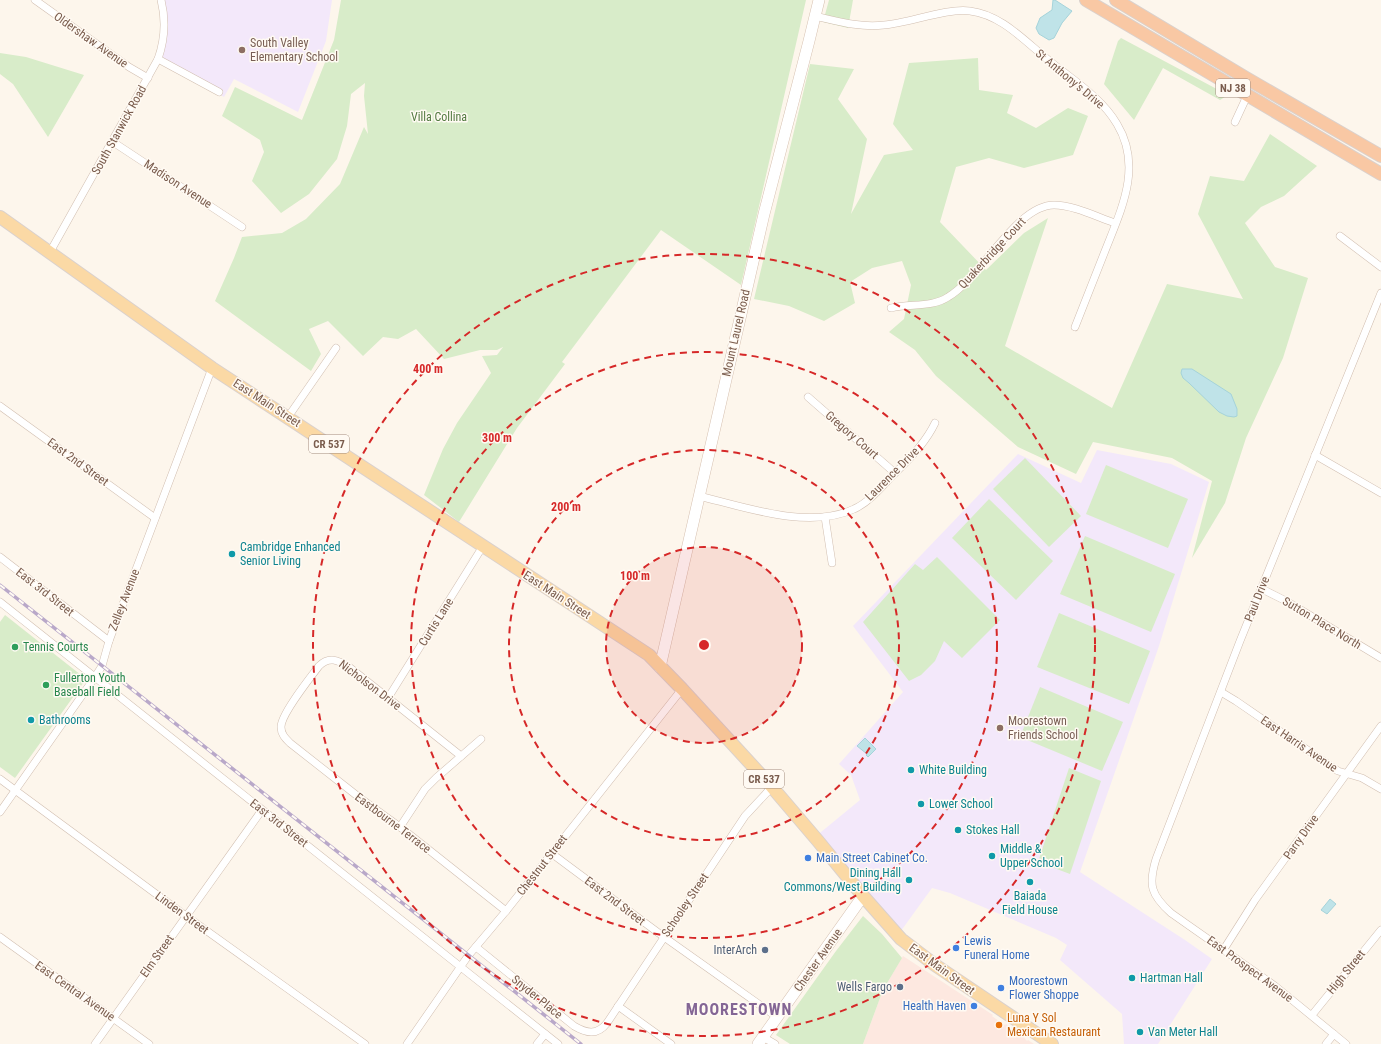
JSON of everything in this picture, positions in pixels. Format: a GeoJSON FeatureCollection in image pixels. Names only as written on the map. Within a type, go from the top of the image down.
{"type":"FeatureCollection","features":[{"type":"Feature","properties":{"kind":"highway","name":"NJ 38"},"geometry":{"type":"LineString","coordinates":[[1086,0],[1381,174]]}},
{"type":"Feature","properties":{"kind":"highway","name":"NJ 38"},"geometry":{"type":"LineString","coordinates":[[1116,0],[1246,78],[1381,156]]}},
{"type":"Feature","properties":{"kind":"main road","name":"Mount Laurel Road"},"geometry":{"type":"LineString","coordinates":[[660,666],[764,214],[819,0]]}},
{"type":"Feature","properties":{"kind":"main road","name":"East Main Street"},"geometry":{"type":"LineString","coordinates":[[1,219],[50,252],[212,368],[648,656],[682,689],[772,787],[863,896],[898,935],[924,958],[1052,1044]]}},
{"type":"Feature","properties":{"kind":"main road","name":"Chester Avenue"},"geometry":{"type":"LineString","coordinates":[[761,1040],[863,896]]}},
{"type":"Feature","properties":{"kind":"street","name":"Oldershaw Avenue"},"geometry":{"type":"LineString","coordinates":[[35,0],[129,67],[148,78]]}},
{"type":"Feature","properties":{"kind":"street","name":"South Stanwick Road"},"geometry":{"type":"LineString","coordinates":[[50,252],[113,142],[158,59],[164,35],[163,10],[160,0]]}},
{"type":"Feature","properties":{"kind":"street","name":"St Anthony's Drive"},"geometry":{"type":"LineString","coordinates":[[815,16],[851,24],[872,26],[895,24],[944,13],[968,11],[989,15],[1008,27],[1095,98],[1117,123],[1125,142],[1129,169],[1125,197],[1075,327]]}},
{"type":"Feature","properties":{"kind":"street"},"geometry":{"type":"LineString","coordinates":[[158,59],[219,92]]}},
{"type":"Feature","properties":{"kind":"street"},"geometry":{"type":"LineString","coordinates":[[1236,122],[1247,96]]}},
{"type":"Feature","properties":{"kind":"street","name":"Madison Avenue"},"geometry":{"type":"LineString","coordinates":[[113,142],[242,227]]}},
{"type":"Feature","properties":{"kind":"street","name":"Quakerbridge Court"},"geometry":{"type":"LineString","coordinates":[[891,308],[905,305],[931,303],[947,298],[972,277],[1011,231],[1026,217],[1040,208],[1047,206],[1061,206],[1116,223]]}},
{"type":"Feature","properties":{"kind":"street"},"geometry":{"type":"LineString","coordinates":[[1340,236],[1381,267]]}},
{"type":"Feature","properties":{"kind":"street","name":"Paul Drive"},"geometry":{"type":"LineString","coordinates":[[1164,907],[1153,889],[1151,879],[1152,872],[1221,692],[1381,293]]}},
{"type":"Feature","properties":{"kind":"street"},"geometry":{"type":"LineString","coordinates":[[288,417],[336,348]]}},
{"type":"Feature","properties":{"kind":"street","name":"Zelley Avenue"},"geometry":{"type":"LineString","coordinates":[[0,812],[102,666],[109,642],[212,368]]}},
{"type":"Feature","properties":{"kind":"street","name":"Gregory Court"},"geometry":{"type":"LineString","coordinates":[[808,397],[895,473]]}},
{"type":"Feature","properties":{"kind":"street","name":"East 2nd Street"},"geometry":{"type":"LineString","coordinates":[[0,406],[155,518]]}},
{"type":"Feature","properties":{"kind":"street","name":"Laurence Drive"},"geometry":{"type":"LineString","coordinates":[[699,496],[786,516],[804,518],[825,517],[838,514],[856,508],[880,489],[926,439],[935,423]]}},
{"type":"Feature","properties":{"kind":"street"},"geometry":{"type":"LineString","coordinates":[[1315,455],[1381,493]]}},
{"type":"Feature","properties":{"kind":"street"},"geometry":{"type":"LineString","coordinates":[[825,517],[832,563]]}},
{"type":"Feature","properties":{"kind":"street","name":"Curtis Lane"},"geometry":{"type":"LineString","coordinates":[[388,698],[483,546]]}},
{"type":"Feature","properties":{"kind":"street","name":"East 3rd Street"},"geometry":{"type":"LineString","coordinates":[[0,557],[109,642]]}},
{"type":"Feature","properties":{"kind":"street","name":"Sutton Place North"},"geometry":{"type":"LineString","coordinates":[[1262,589],[1286,601],[1381,658]]}},
{"type":"Feature","properties":{"kind":"street","name":"East 3rd Street"},"geometry":{"type":"LineString","coordinates":[[0,602],[558,1044]]}},
{"type":"Feature","properties":{"kind":"street","name":"Nicholson Drive"},"geometry":{"type":"LineString","coordinates":[[282,732],[281,723],[286,714],[319,666],[326,660],[334,660],[344,664],[461,756]]}},
{"type":"Feature","properties":{"kind":"street","name":"Chestnut Street"},"geometry":{"type":"LineString","coordinates":[[407,1044],[476,947],[682,689]]}},
{"type":"Feature","properties":{"kind":"street","name":"East Harris Avenue"},"geometry":{"type":"LineString","coordinates":[[1221,692],[1236,700],[1338,771],[1362,778],[1381,789]]}},
{"type":"Feature","properties":{"kind":"street","name":"Parry Drive"},"geometry":{"type":"LineString","coordinates":[[1224,949],[1243,918],[1381,726]]}},
{"type":"Feature","properties":{"kind":"street","name":"Eastbourne Terrace"},"geometry":{"type":"LineString","coordinates":[[282,732],[290,743],[360,798],[400,827],[506,911]]}},
{"type":"Feature","properties":{"kind":"street"},"geometry":{"type":"LineString","coordinates":[[400,827],[425,789],[481,740]]}},
{"type":"Feature","properties":{"kind":"street","name":"Linden Street"},"geometry":{"type":"LineString","coordinates":[[0,779],[186,916],[365,1044]]}},
{"type":"Feature","properties":{"kind":"street","name":"Schooley Street"},"geometry":{"type":"LineString","coordinates":[[604,1027],[745,816],[772,787]]}},
{"type":"Feature","properties":{"kind":"street","name":"Elm Street"},"geometry":{"type":"LineString","coordinates":[[95,1044],[262,810]]}},
{"type":"Feature","properties":{"kind":"street","name":"East 2nd Street"},"geometry":{"type":"LineString","coordinates":[[551,853],[664,937],[777,1017]]}},
{"type":"Feature","properties":{"kind":"street","name":"East Prospect Avenue"},"geometry":{"type":"LineString","coordinates":[[1164,907],[1180,920],[1224,949],[1275,986],[1346,1044]]}},
{"type":"Feature","properties":{"kind":"street","name":"High Street"},"geometry":{"type":"LineString","coordinates":[[1312,1015],[1381,930]]}},
{"type":"Feature","properties":{"kind":"street","name":"East Central Avenue"},"geometry":{"type":"LineString","coordinates":[[0,938],[149,1044]]}},
{"type":"Feature","properties":{"kind":"street","name":"Snyder Place"},"geometry":{"type":"LineString","coordinates":[[476,947],[557,1013],[582,1030],[594,1033],[604,1027]]}},
{"type":"Feature","properties":{"kind":"street"},"geometry":{"type":"LineString","coordinates":[[618,1006],[671,1044]]}},
{"type":"Feature","properties":{"kind":"street"},"geometry":{"type":"LineString","coordinates":[[537,1044],[545,1034]]}},
{"type":"Feature","properties":{"kind":"street"},"geometry":{"type":"LineString","coordinates":[[1326,1044],[1334,1034]]}},
{"type":"Feature","properties":{"kind":"street"},"geometry":{"type":"LineString","coordinates":[[761,1040],[774,1044]]}},
{"type":"Feature","properties":{"kind":"shaded area","name":"South Valley Elementary School"},"geometry":{"type":"Polygon","coordinates":[[[160,0],[332,0],[326,41],[298,112],[234,79],[224,97],[158,59],[164,35],[160,0]]]}},
{"type":"Feature","properties":{"kind":"shaded area","name":"Moorestown Friends School"},"geometry":{"type":"Polygon","coordinates":[[[1097,450],[1171,464],[1209,482],[1159,646],[1080,872],[1212,959],[1158,1044],[1124,1044],[1122,1014],[1060,960],[1067,945],[1056,938],[950,893],[932,888],[898,935],[815,837],[860,800],[851,775],[839,764],[903,692],[853,626],[1018,454],[1081,483],[1097,450]]]}},
{"type":"Feature","properties":{"kind":"shaded area"},"geometry":{"type":"Polygon","coordinates":[[[903,956],[993,1015],[992,1016],[996,1019],[1022,1035],[1027,1041],[1028,1040],[1034,1044],[863,1044],[883,990],[903,956]]]}},
{"type":"Feature","properties":{"kind":"green space","name":"Villa Collina"},"geometry":{"type":"Polygon","coordinates":[[[341,0],[806,0],[741,285],[661,230],[562,362],[565,364],[517,428],[459,522],[424,495],[443,449],[457,423],[491,373],[482,356],[497,355],[503,347],[497,350],[480,350],[444,359],[416,329],[398,339],[383,337],[363,356],[328,321],[309,329],[321,354],[311,371],[215,301],[242,237],[282,233],[306,219],[340,184],[364,127],[368,134],[364,96],[365,83],[351,94],[347,126],[337,159],[309,194],[281,213],[252,181],[264,152],[260,140],[222,116],[235,87],[302,120],[334,40],[341,0]]]}},
{"type":"Feature","properties":{"kind":"green space"},"geometry":{"type":"Polygon","coordinates":[[[829,0],[853,0],[848,28],[823,22],[829,0]]]}},
{"type":"Feature","properties":{"kind":"green space"},"geometry":{"type":"Polygon","coordinates":[[[1121,38],[1228,95],[1220,100],[1163,68],[1134,120],[1104,84],[1118,41],[1121,38]]]}},
{"type":"Feature","properties":{"kind":"green space"},"geometry":{"type":"Polygon","coordinates":[[[0,53],[26,57],[84,75],[48,137],[13,84],[0,74],[0,53]]]}},
{"type":"Feature","properties":{"kind":"green space"},"geometry":{"type":"Polygon","coordinates":[[[978,58],[979,90],[1013,95],[1007,113],[1036,128],[1068,108],[1088,116],[1073,155],[1024,168],[989,158],[956,167],[940,222],[986,270],[1024,233],[1048,218],[1005,346],[1112,408],[1167,284],[1243,299],[1198,214],[1210,176],[1244,181],[1270,134],[1317,166],[1284,196],[1261,207],[1245,223],[1275,267],[1308,278],[1283,358],[1246,438],[1225,503],[1192,558],[1212,481],[1172,458],[1093,442],[1076,474],[1018,447],[936,376],[915,350],[889,332],[904,319],[911,285],[902,261],[872,268],[850,282],[855,303],[824,321],[789,306],[754,299],[810,64],[854,69],[838,99],[867,139],[851,214],[884,155],[913,150],[893,124],[909,63],[978,58]]]}},
{"type":"Feature","properties":{"kind":"green space"},"geometry":{"type":"Polygon","coordinates":[[[1025,458],[1081,516],[1049,547],[993,489],[1025,458]]]}},
{"type":"Feature","properties":{"kind":"green space"},"geometry":{"type":"Polygon","coordinates":[[[1106,465],[1188,499],[1168,548],[1086,514],[1106,465]]]}},
{"type":"Feature","properties":{"kind":"green space"},"geometry":{"type":"Polygon","coordinates":[[[989,499],[1053,561],[1016,600],[952,538],[989,499]]]}},
{"type":"Feature","properties":{"kind":"green space"},"geometry":{"type":"Polygon","coordinates":[[[1085,536],[1175,574],[1151,632],[1060,594],[1085,536]]]}},
{"type":"Feature","properties":{"kind":"green space"},"geometry":{"type":"Polygon","coordinates":[[[937,557],[1000,620],[962,658],[944,641],[935,661],[921,675],[909,681],[863,622],[915,564],[923,570],[937,557]]]}},
{"type":"Feature","properties":{"kind":"green space"},"geometry":{"type":"Polygon","coordinates":[[[1059,613],[1150,651],[1129,704],[1037,667],[1059,613]]]}},
{"type":"Feature","properties":{"kind":"green space"},"geometry":{"type":"Polygon","coordinates":[[[5,615],[86,679],[15,778],[0,767],[0,622],[5,615]]]}},
{"type":"Feature","properties":{"kind":"green space"},"geometry":{"type":"Polygon","coordinates":[[[1040,687],[1123,722],[1102,771],[1020,737],[1040,687]]]}},
{"type":"Feature","properties":{"kind":"green space"},"geometry":{"type":"Polygon","coordinates":[[[1069,768],[1101,781],[1070,874],[1038,862],[1069,768]]]}},
{"type":"Feature","properties":{"kind":"green space"},"geometry":{"type":"Polygon","coordinates":[[[863,916],[882,934],[902,958],[883,990],[863,1044],[790,1044],[776,1035],[836,951],[863,916]]]}},
{"type":"Feature","properties":{"kind":"water"},"geometry":{"type":"Polygon","coordinates":[[[1053,0],[1072,11],[1062,23],[1054,38],[1049,40],[1039,34],[1036,28],[1040,18],[1052,10],[1053,0]]]}},
{"type":"Feature","properties":{"kind":"water"},"geometry":{"type":"Polygon","coordinates":[[[1182,369],[1192,369],[1231,394],[1237,409],[1237,416],[1227,416],[1219,412],[1183,378],[1181,373],[1182,369]]]}},
{"type":"Feature","properties":{"kind":"water"},"geometry":{"type":"Polygon","coordinates":[[[865,738],[876,749],[868,757],[866,755],[867,754],[857,746],[865,738]]]}},
{"type":"Feature","properties":{"kind":"water"},"geometry":{"type":"Polygon","coordinates":[[[1330,899],[1336,904],[1327,914],[1321,910],[1330,899]]]}},
{"type":"Feature","properties":{"kind":"railway"},"geometry":{"type":"LineString","coordinates":[[0,585],[581,1044]]}},
{"type":"Feature","properties":{"kind":"place","name":"South Valley Elementary School"},"geometry":{"type":"Point","coordinates":[242,50]}},
{"type":"Feature","properties":{"kind":"place","name":"Cambridge Enhanced Senior Living"},"geometry":{"type":"Point","coordinates":[232,554]}},
{"type":"Feature","properties":{"kind":"place","name":"Tennis Courts"},"geometry":{"type":"Point","coordinates":[15,647]}},
{"type":"Feature","properties":{"kind":"place","name":"Fullerton Youth Baseball Field"},"geometry":{"type":"Point","coordinates":[46,685]}},
{"type":"Feature","properties":{"kind":"place","name":"Bathrooms"},"geometry":{"type":"Point","coordinates":[31,720]}},
{"type":"Feature","properties":{"kind":"place","name":"Moorestown Friends School"},"geometry":{"type":"Point","coordinates":[1000,728]}},
{"type":"Feature","properties":{"kind":"place","name":"White Building"},"geometry":{"type":"Point","coordinates":[911,770]}},
{"type":"Feature","properties":{"kind":"place","name":"Lower School"},"geometry":{"type":"Point","coordinates":[921,804]}},
{"type":"Feature","properties":{"kind":"place","name":"Stokes Hall"},"geometry":{"type":"Point","coordinates":[958,830]}},
{"type":"Feature","properties":{"kind":"place","name":"Middle & Upper School"},"geometry":{"type":"Point","coordinates":[992,856]}},
{"type":"Feature","properties":{"kind":"place","name":"Main Street Cabinet Co."},"geometry":{"type":"Point","coordinates":[808,858]}},
{"type":"Feature","properties":{"kind":"place","name":"Dining Hall Commons/West Building"},"geometry":{"type":"Point","coordinates":[909,880]}},
{"type":"Feature","properties":{"kind":"place","name":"Baiada Field House"},"geometry":{"type":"Point","coordinates":[1030,882]}},
{"type":"Feature","properties":{"kind":"place","name":"Lewis Funeral Home"},"geometry":{"type":"Point","coordinates":[956,948]}},
{"type":"Feature","properties":{"kind":"place","name":"InterArch"},"geometry":{"type":"Point","coordinates":[765,950]}},
{"type":"Feature","properties":{"kind":"place","name":"Hartman Hall"},"geometry":{"type":"Point","coordinates":[1132,978]}},
{"type":"Feature","properties":{"kind":"place","name":"Wells Fargo"},"geometry":{"type":"Point","coordinates":[900,987]}},
{"type":"Feature","properties":{"kind":"place","name":"Moorestown Flower Shoppe"},"geometry":{"type":"Point","coordinates":[1001,988]}},
{"type":"Feature","properties":{"kind":"place","name":"Health Haven"},"geometry":{"type":"Point","coordinates":[974,1006]}},
{"type":"Feature","properties":{"kind":"place","name":"Luna Y Sol Mexican Restaurant"},"geometry":{"type":"Point","coordinates":[999,1025]}},
{"type":"Feature","properties":{"kind":"place","name":"Van Meter Hall"},"geometry":{"type":"Point","coordinates":[1140,1032]}},
{"type":"Feature","properties":{"kind":"district","name":"MOORESTOWN"},"geometry":{"type":"Point","coordinates":[739,1009]}}]}
